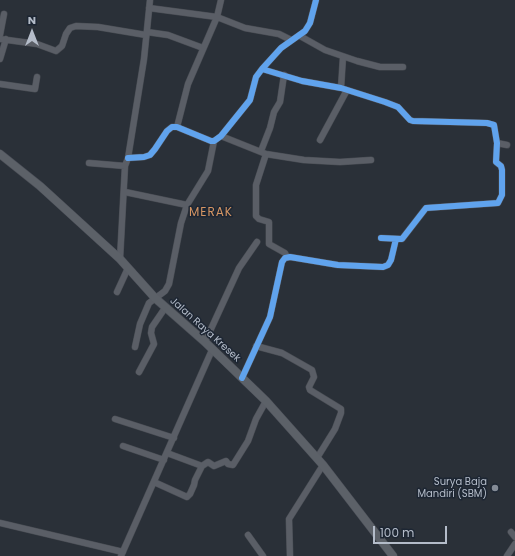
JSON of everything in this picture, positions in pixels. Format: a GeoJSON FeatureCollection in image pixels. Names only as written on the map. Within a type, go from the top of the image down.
{"type":"FeatureCollection","features":[{"type":"Feature","properties":{"kind":"main road","name":"Jalan Raya Kresek"},"geometry":{"type":"LineString","coordinates":[[0,154],[40,186],[120,259],[165,308],[205,342],[266,401],[323,465],[393,556]]}},
{"type":"Feature","properties":{"kind":"street"},"geometry":{"type":"LineString","coordinates":[[120,259],[125,192],[125,166],[128,158],[150,0]]}},
{"type":"Feature","properties":{"kind":"street"},"geometry":{"type":"LineString","coordinates":[[177,128],[188,84],[217,17],[221,0]]}},
{"type":"Feature","properties":{"kind":"street"},"geometry":{"type":"LineString","coordinates":[[135,347],[138,330],[149,303],[165,291],[168,284],[181,223],[187,205],[208,171],[214,142],[221,136],[250,100],[256,77],[262,69],[292,40],[300,36],[310,23],[316,0]]}},
{"type":"Feature","properties":{"kind":"street"},"geometry":{"type":"LineString","coordinates":[[149,8],[217,17],[245,28],[279,34],[292,40]]}},
{"type":"Feature","properties":{"kind":"street"},"geometry":{"type":"LineString","coordinates":[[0,35],[4,14]]}},
{"type":"Feature","properties":{"kind":"street"},"geometry":{"type":"LineString","coordinates":[[0,59],[3,39],[37,44],[56,51],[62,46],[66,34],[70,28],[76,26],[168,35],[203,48]]}},
{"type":"Feature","properties":{"kind":"street"},"geometry":{"type":"LineString","coordinates":[[300,36],[343,57],[380,67],[403,67]]}},
{"type":"Feature","properties":{"kind":"street"},"geometry":{"type":"LineString","coordinates":[[320,140],[344,89],[343,57]]}},
{"type":"Feature","properties":{"kind":"street"},"geometry":{"type":"LineString","coordinates":[[262,69],[302,81],[344,89],[398,107],[410,120],[491,124],[495,129],[497,144],[496,162],[501,166],[502,170],[502,195],[498,203],[426,208],[404,237],[396,239],[380,238]]}},
{"type":"Feature","properties":{"kind":"street"},"geometry":{"type":"LineString","coordinates":[[284,75],[280,102],[274,112],[256,185],[256,216],[259,219],[269,222],[269,244],[285,253],[287,257],[338,265],[383,267],[388,265],[391,260],[396,239]]}},
{"type":"Feature","properties":{"kind":"street"},"geometry":{"type":"LineString","coordinates":[[0,84],[35,89],[37,77]]}},
{"type":"Feature","properties":{"kind":"street"},"geometry":{"type":"LineString","coordinates":[[128,158],[150,155],[167,131],[172,127],[214,142]]}},
{"type":"Feature","properties":{"kind":"street"},"geometry":{"type":"LineString","coordinates":[[221,136],[264,153],[304,160],[340,162],[371,160]]}},
{"type":"Feature","properties":{"kind":"street"},"geometry":{"type":"LineString","coordinates":[[497,144],[506,145]]}},
{"type":"Feature","properties":{"kind":"street"},"geometry":{"type":"LineString","coordinates":[[89,163],[125,166]]}},
{"type":"Feature","properties":{"kind":"street"},"geometry":{"type":"LineString","coordinates":[[125,192],[187,205]]}},
{"type":"Feature","properties":{"kind":"street"},"geometry":{"type":"LineString","coordinates":[[205,342],[239,268],[256,242]]}},
{"type":"Feature","properties":{"kind":"street"},"geometry":{"type":"LineString","coordinates":[[242,378],[270,317],[282,262],[287,257]]}},
{"type":"Feature","properties":{"kind":"street"},"geometry":{"type":"LineString","coordinates":[[117,292],[128,268]]}},
{"type":"Feature","properties":{"kind":"street"},"geometry":{"type":"LineString","coordinates":[[139,372],[154,344],[151,333],[152,326],[165,308]]}},
{"type":"Feature","properties":{"kind":"street"},"geometry":{"type":"LineString","coordinates":[[256,346],[282,353],[312,370],[314,377],[309,387],[310,390],[341,409],[335,429],[317,458]]}},
{"type":"Feature","properties":{"kind":"street"},"geometry":{"type":"LineString","coordinates":[[0,523],[122,554],[212,350]]}},
{"type":"Feature","properties":{"kind":"street"},"geometry":{"type":"LineString","coordinates":[[154,482],[187,497],[190,494],[194,485],[194,480],[202,466],[208,462],[214,466],[226,461],[228,464],[233,465],[248,441],[256,419],[266,401]]}},
{"type":"Feature","properties":{"kind":"street"},"geometry":{"type":"LineString","coordinates":[[115,419],[174,438]]}},
{"type":"Feature","properties":{"kind":"street"},"geometry":{"type":"LineString","coordinates":[[123,446],[164,460]]}},
{"type":"Feature","properties":{"kind":"street"},"geometry":{"type":"LineString","coordinates":[[167,452],[202,466]]}},
{"type":"Feature","properties":{"kind":"street"},"geometry":{"type":"LineString","coordinates":[[290,556],[289,519],[323,465]]}},
{"type":"Feature","properties":{"kind":"street"},"geometry":{"type":"LineString","coordinates":[[248,535],[263,556]]}},
{"type":"Feature","properties":{"kind":"street"},"geometry":{"type":"LineString","coordinates":[[507,556],[515,544]]}},
{"type":"Feature","properties":{"kind":"cycle path"},"geometry":{"type":"LineString","coordinates":[[128,158],[150,155],[167,131],[172,127],[177,127],[211,141],[214,141],[221,136],[250,100],[256,77],[262,69],[281,48],[305,31],[310,23],[316,0]]}},
{"type":"Feature","properties":{"kind":"cycle path"},"geometry":{"type":"LineString","coordinates":[[262,69],[302,81],[341,88],[385,102],[398,107],[410,120],[413,121],[487,123],[494,125],[497,143],[496,162],[501,166],[502,170],[502,195],[498,203],[426,208],[402,239],[381,238]]}},
{"type":"Feature","properties":{"kind":"cycle path"},"geometry":{"type":"LineString","coordinates":[[242,378],[270,317],[282,262],[285,258],[290,257],[338,265],[383,267],[388,265],[391,260],[396,239]]}},
{"type":"Feature","properties":{"kind":"place","name":"Surya Baja Mandiri (SBM)"},"geometry":{"type":"Point","coordinates":[495,488]}},
{"type":"Feature","properties":{"kind":"district","name":"MERAK"},"geometry":{"type":"Point","coordinates":[211,213]}}]}
